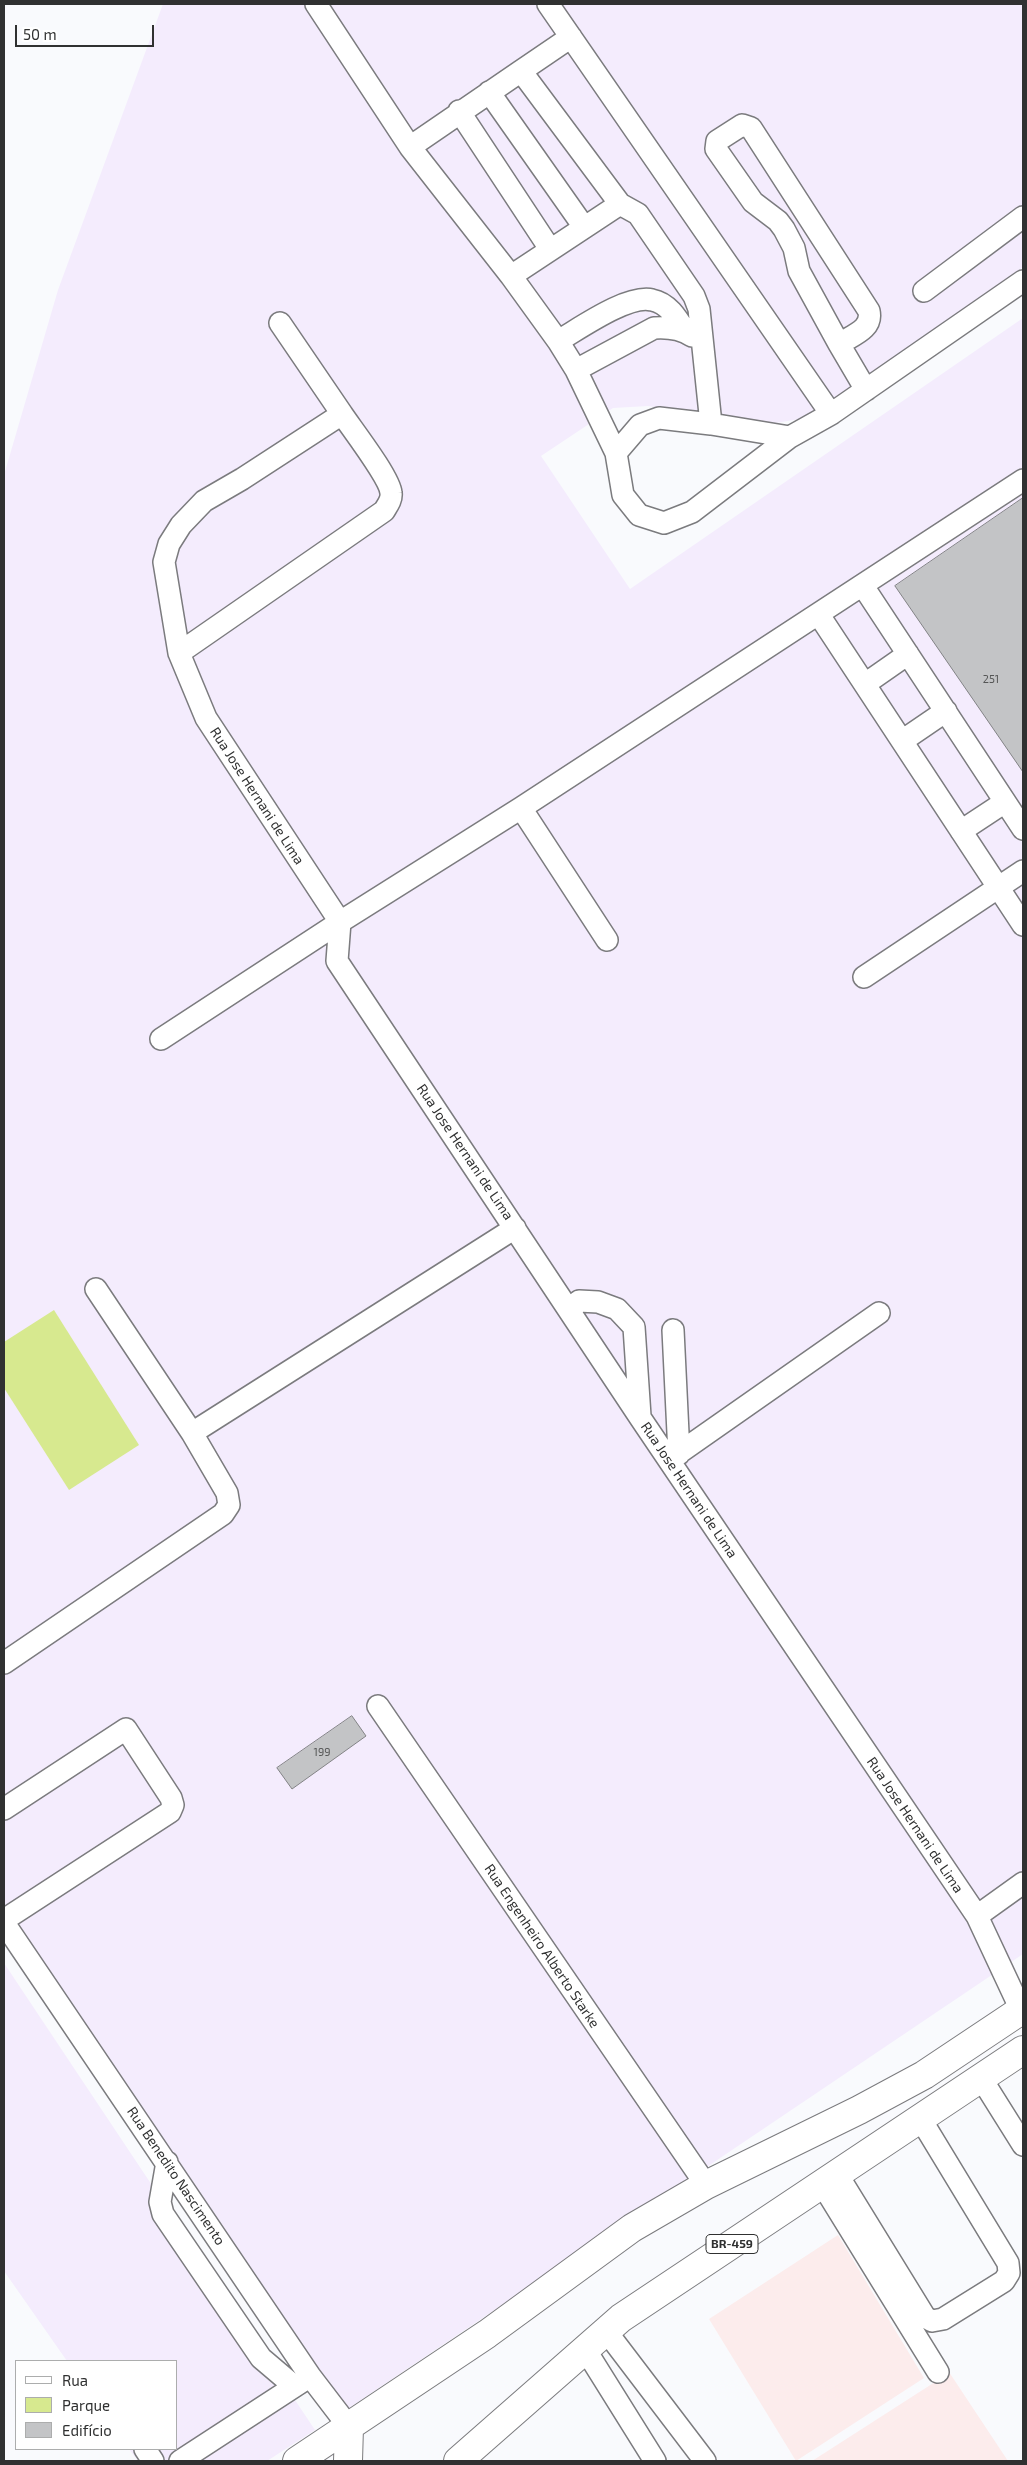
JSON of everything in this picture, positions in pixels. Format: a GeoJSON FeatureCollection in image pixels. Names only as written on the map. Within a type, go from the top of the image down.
{"type":"FeatureCollection","features":[{"type":"Feature","properties":{"kind":"highway"},"geometry":{"type":"LineString","coordinates":[[297,2461],[487,2334],[632,2228],[706,2185],[860,2110],[924,2075],[1022,2010]]}},
{"type":"Feature","properties":{"kind":"highway","name":"BR-459"},"geometry":{"type":"LineString","coordinates":[[458,2461],[621,2318],[1023,2050]]}},
{"type":"Feature","properties":{"kind":"highway"},"geometry":{"type":"LineString","coordinates":[[348,2461],[350,2427]]}},
{"type":"Feature","properties":{"kind":"street"},"geometry":{"type":"LineString","coordinates":[[316,4],[410,147],[511,276],[558,341],[576,370],[616,453],[623,495],[639,515],[664,523],[692,512],[790,437],[866,390],[1023,281]]}},
{"type":"Feature","properties":{"kind":"street"},"geometry":{"type":"LineString","coordinates":[[548,4],[830,414]]}},
{"type":"Feature","properties":{"kind":"street"},"geometry":{"type":"LineString","coordinates":[[410,147],[570,37]]}},
{"type":"Feature","properties":{"kind":"street"},"geometry":{"type":"LineString","coordinates":[[521,71],[620,204],[638,214],[694,296],[699,309],[711,424]]}},
{"type":"Feature","properties":{"kind":"street"},"geometry":{"type":"LineString","coordinates":[[489,92],[584,227]]}},
{"type":"Feature","properties":{"kind":"street"},"geometry":{"type":"LineString","coordinates":[[460,111],[550,249]]}},
{"type":"Feature","properties":{"kind":"street"},"geometry":{"type":"LineString","coordinates":[[839,344],[868,326],[871,319],[869,311],[751,128],[742,125],[716,141],[716,149],[752,202],[778,221],[784,229],[794,248],[799,271],[839,344],[866,390]]}},
{"type":"Feature","properties":{"kind":"street"},"geometry":{"type":"LineString","coordinates":[[511,276],[620,204]]}},
{"type":"Feature","properties":{"kind":"street"},"geometry":{"type":"LineString","coordinates":[[924,291],[1023,217]]}},
{"type":"Feature","properties":{"kind":"street"},"geometry":{"type":"LineString","coordinates":[[558,341],[599,317],[634,301],[652,299],[666,307],[676,316],[685,331]]}},
{"type":"Feature","properties":{"kind":"street"},"geometry":{"type":"LineString","coordinates":[[179,653],[384,511],[390,502],[391,493],[386,480],[280,323]]}},
{"type":"Feature","properties":{"kind":"street"},"geometry":{"type":"LineString","coordinates":[[576,370],[654,328],[668,327],[685,331],[703,343]]}},
{"type":"Feature","properties":{"kind":"street","name":"Rua Jose Hernani de Lima"},"geometry":{"type":"LineString","coordinates":[[342,414],[242,479],[204,500],[181,525],[169,544],[164,562],[179,653],[206,718],[340,922],[337,961],[641,1419],[674,1457],[976,1916],[1022,2010]]}},
{"type":"Feature","properties":{"kind":"street"},"geometry":{"type":"LineString","coordinates":[[616,453],[640,425],[659,418],[711,424],[790,437]]}},
{"type":"Feature","properties":{"kind":"street"},"geometry":{"type":"LineString","coordinates":[[161,1039],[819,615],[1023,480]]}},
{"type":"Feature","properties":{"kind":"street"},"geometry":{"type":"LineString","coordinates":[[863,586],[1023,829]]}},
{"type":"Feature","properties":{"kind":"street"},"geometry":{"type":"LineString","coordinates":[[819,615],[1023,925]]}},
{"type":"Feature","properties":{"kind":"street"},"geometry":{"type":"LineString","coordinates":[[865,684],[908,654]]}},
{"type":"Feature","properties":{"kind":"street"},"geometry":{"type":"LineString","coordinates":[[902,742],[946,711]]}},
{"type":"Feature","properties":{"kind":"street"},"geometry":{"type":"LineString","coordinates":[[961,831],[1006,802]]}},
{"type":"Feature","properties":{"kind":"street"},"geometry":{"type":"LineString","coordinates":[[521,808],[607,940]]}},
{"type":"Feature","properties":{"kind":"street"},"geometry":{"type":"LineString","coordinates":[[864,977],[1023,871]]}},
{"type":"Feature","properties":{"kind":"street"},"geometry":{"type":"LineString","coordinates":[[192,1433],[515,1228]]}},
{"type":"Feature","properties":{"kind":"street"},"geometry":{"type":"LineString","coordinates":[[4,1663],[224,1514],[229,1505],[227,1493],[192,1433],[96,1289]]}},
{"type":"Feature","properties":{"kind":"street"},"geometry":{"type":"LineString","coordinates":[[570,1310],[579,1301],[598,1302],[618,1309],[634,1327],[641,1419]]}},
{"type":"Feature","properties":{"kind":"street"},"geometry":{"type":"LineString","coordinates":[[674,1457],[879,1313]]}},
{"type":"Feature","properties":{"kind":"street"},"geometry":{"type":"LineString","coordinates":[[673,1330],[674,1457]]}},
{"type":"Feature","properties":{"kind":"street","name":"Rua Engenheiro Alberto Starke"},"geometry":{"type":"LineString","coordinates":[[378,1706],[706,2185]]}},
{"type":"Feature","properties":{"kind":"street"},"geometry":{"type":"LineString","coordinates":[[4,1809],[126,1729],[171,1798],[173,1805],[170,1812],[4,1921]]}},
{"type":"Feature","properties":{"kind":"street"},"geometry":{"type":"LineString","coordinates":[[976,1916],[1023,1883]]}},
{"type":"Feature","properties":{"kind":"street","name":"Rua Benedito Nascimento"},"geometry":{"type":"LineString","coordinates":[[4,1921],[167,2162],[302,2381],[350,2427]]}},
{"type":"Feature","properties":{"kind":"street"},"geometry":{"type":"LineString","coordinates":[[981,2078],[1023,2145]]}},
{"type":"Feature","properties":{"kind":"street"},"geometry":{"type":"LineString","coordinates":[[829,2179],[925,2317],[932,2321],[943,2319],[1004,2281],[1009,2273],[1008,2263],[920,2118]]}},
{"type":"Feature","properties":{"kind":"street"},"geometry":{"type":"LineString","coordinates":[[167,2162],[160,2202],[163,2214],[261,2358],[302,2381],[180,2461]]}},
{"type":"Feature","properties":{"kind":"street"},"geometry":{"type":"LineString","coordinates":[[829,2179],[938,2372]]}},
{"type":"Feature","properties":{"kind":"street"},"geometry":{"type":"LineString","coordinates":[[606,2331],[704,2461]]}},
{"type":"Feature","properties":{"kind":"street"},"geometry":{"type":"LineString","coordinates":[[586,2349],[655,2461]]}},
{"type":"Feature","properties":{"kind":"street"},"geometry":{"type":"LineString","coordinates":[[145,2450],[153,2461]]}},
{"type":"Feature","properties":{"kind":"shaded area"},"geometry":{"type":"Polygon","coordinates":[[[163,4],[1023,4],[1023,267],[831,414],[769,424],[648,406],[613,408],[541,456],[630,589],[1023,318],[1023,1954],[343,2412],[4,1907],[4,475],[58,290],[163,4]]]}},
{"type":"Feature","properties":{"kind":"shaded area"},"geometry":{"type":"Polygon","coordinates":[[[4,1963],[315,2430],[267,2461],[138,2461],[130,2450],[178,2450],[178,2360],[66,2360],[4,2271],[4,1963]]]}},
{"type":"Feature","properties":{"kind":"shaded area"},"geometry":{"type":"Polygon","coordinates":[[[838,2235],[924,2378],[796,2461],[709,2319],[838,2235]]]}},
{"type":"Feature","properties":{"kind":"shaded area"},"geometry":{"type":"Polygon","coordinates":[[[949,2372],[1008,2461],[812,2461],[935,2382],[949,2372]]]}},
{"type":"Feature","properties":{"kind":"green space"},"geometry":{"type":"Polygon","coordinates":[[[54,1310],[139,1445],[69,1490],[4,1388],[4,1342],[54,1310]]]}},
{"type":"Feature","properties":{"kind":"building"},"geometry":{"type":"Polygon","coordinates":[[[1023,498],[1023,772],[895,586],[1023,498]]]}},
{"type":"Feature","properties":{"kind":"building"},"geometry":{"type":"Polygon","coordinates":[[[352,1716],[366,1736],[292,1789],[277,1768],[352,1716]]]}}]}
